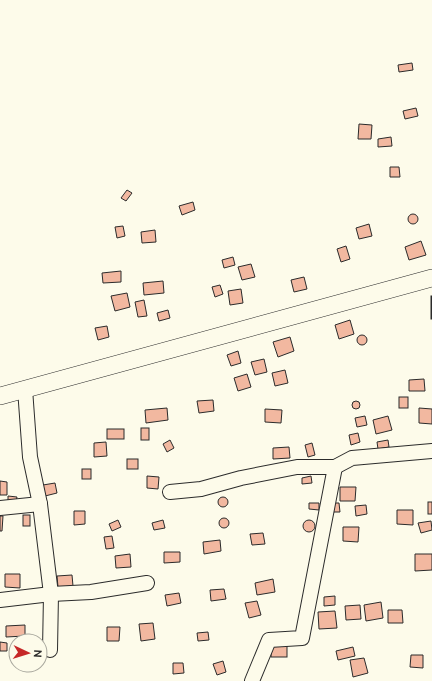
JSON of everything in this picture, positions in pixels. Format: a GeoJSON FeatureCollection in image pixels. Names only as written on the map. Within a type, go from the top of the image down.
{"type":"FeatureCollection","features":[{"type":"Feature","properties":{"kind":"main road"},"geometry":{"type":"LineString","coordinates":[[0,396],[432,278]]}},
{"type":"Feature","properties":{"kind":"street"},"geometry":{"type":"LineString","coordinates":[[25,389],[30,457],[40,504],[51,594],[50,650]]}},
{"type":"Feature","properties":{"kind":"street"},"geometry":{"type":"LineString","coordinates":[[170,492],[201,489],[241,478],[297,467],[335,466],[352,458],[432,451]]}},
{"type":"Feature","properties":{"kind":"street"},"geometry":{"type":"LineString","coordinates":[[252,681],[269,640],[302,638],[335,466]]}},
{"type":"Feature","properties":{"kind":"street"},"geometry":{"type":"LineString","coordinates":[[0,508],[40,504]]}},
{"type":"Feature","properties":{"kind":"street"},"geometry":{"type":"LineString","coordinates":[[0,600],[51,594],[91,592],[147,583]]}},
{"type":"Feature","properties":{"kind":"building"},"geometry":{"type":"Polygon","coordinates":[[[412,63],[413,70],[399,72],[398,65],[412,63]]]}},
{"type":"Feature","properties":{"kind":"building"},"geometry":{"type":"Polygon","coordinates":[[[416,108],[418,116],[405,119],[403,111],[416,108]]]}},
{"type":"Feature","properties":{"kind":"building"},"geometry":{"type":"Polygon","coordinates":[[[359,124],[372,125],[371,139],[358,139],[359,124]]]}},
{"type":"Feature","properties":{"kind":"building"},"geometry":{"type":"Polygon","coordinates":[[[391,137],[392,146],[378,147],[378,139],[391,137]]]}},
{"type":"Feature","properties":{"kind":"building"},"geometry":{"type":"Polygon","coordinates":[[[390,167],[399,167],[400,177],[390,177],[390,167]]]}},
{"type":"Feature","properties":{"kind":"building"},"geometry":{"type":"Polygon","coordinates":[[[127,190],[132,193],[126,201],[121,198],[127,190]]]}},
{"type":"Feature","properties":{"kind":"building"},"geometry":{"type":"Polygon","coordinates":[[[193,202],[195,210],[182,215],[179,206],[193,202]]]}},
{"type":"Feature","properties":{"kind":"building"},"geometry":{"type":"Polygon","coordinates":[[[411,214],[415,214],[417,215],[417,223],[411,224],[408,221],[408,217],[411,214]]]}},
{"type":"Feature","properties":{"kind":"building"},"geometry":{"type":"Polygon","coordinates":[[[369,224],[372,236],[359,239],[356,228],[369,224]]]}},
{"type":"Feature","properties":{"kind":"building"},"geometry":{"type":"Polygon","coordinates":[[[123,226],[125,236],[117,238],[115,227],[123,226]]]}},
{"type":"Feature","properties":{"kind":"building"},"geometry":{"type":"Polygon","coordinates":[[[155,230],[156,242],[142,243],[141,232],[155,230]]]}},
{"type":"Feature","properties":{"kind":"building"},"geometry":{"type":"Polygon","coordinates":[[[421,241],[426,255],[409,260],[405,247],[421,241]]]}},
{"type":"Feature","properties":{"kind":"building"},"geometry":{"type":"Polygon","coordinates":[[[346,246],[350,259],[341,262],[337,249],[346,246]]]}},
{"type":"Feature","properties":{"kind":"building"},"geometry":{"type":"Polygon","coordinates":[[[233,257],[235,265],[224,268],[222,260],[233,257]]]}},
{"type":"Feature","properties":{"kind":"building"},"geometry":{"type":"Polygon","coordinates":[[[251,264],[255,277],[242,280],[238,267],[251,264]]]}},
{"type":"Feature","properties":{"kind":"building"},"geometry":{"type":"Polygon","coordinates":[[[121,271],[121,282],[103,283],[102,273],[121,271]]]}},
{"type":"Feature","properties":{"kind":"building"},"geometry":{"type":"Polygon","coordinates":[[[304,277],[307,289],[294,292],[291,280],[304,277]]]}},
{"type":"Feature","properties":{"kind":"building"},"geometry":{"type":"Polygon","coordinates":[[[163,281],[164,293],[144,295],[143,283],[163,281]]]}},
{"type":"Feature","properties":{"kind":"building"},"geometry":{"type":"Polygon","coordinates":[[[220,285],[223,294],[215,297],[212,287],[220,285]]]}},
{"type":"Feature","properties":{"kind":"building"},"geometry":{"type":"Polygon","coordinates":[[[241,289],[243,303],[230,305],[228,291],[241,289]]]}},
{"type":"Feature","properties":{"kind":"building"},"geometry":{"type":"Polygon","coordinates":[[[127,293],[130,307],[115,311],[111,296],[127,293]]]}},
{"type":"Feature","properties":{"kind":"building"},"geometry":{"type":"Polygon","coordinates":[[[432,296],[432,319],[431,319],[432,296]]]}},
{"type":"Feature","properties":{"kind":"building"},"geometry":{"type":"Polygon","coordinates":[[[144,300],[147,316],[138,317],[135,302],[144,300]]]}},
{"type":"Feature","properties":{"kind":"building"},"geometry":{"type":"Polygon","coordinates":[[[168,310],[170,318],[159,321],[157,313],[168,310]]]}},
{"type":"Feature","properties":{"kind":"building"},"geometry":{"type":"Polygon","coordinates":[[[350,320],[354,334],[339,339],[335,325],[350,320]]]}},
{"type":"Feature","properties":{"kind":"building"},"geometry":{"type":"Polygon","coordinates":[[[107,326],[109,337],[98,340],[95,328],[107,326]]]}},
{"type":"Feature","properties":{"kind":"building"},"geometry":{"type":"Polygon","coordinates":[[[360,335],[364,335],[366,336],[366,344],[360,345],[357,342],[357,338],[360,335]]]}},
{"type":"Feature","properties":{"kind":"building"},"geometry":{"type":"Polygon","coordinates":[[[290,337],[294,351],[278,357],[273,342],[290,337]]]}},
{"type":"Feature","properties":{"kind":"building"},"geometry":{"type":"Polygon","coordinates":[[[238,351],[241,363],[231,366],[227,355],[238,351]]]}},
{"type":"Feature","properties":{"kind":"building"},"geometry":{"type":"Polygon","coordinates":[[[264,359],[267,372],[255,375],[251,362],[264,359]]]}},
{"type":"Feature","properties":{"kind":"building"},"geometry":{"type":"Polygon","coordinates":[[[285,370],[288,383],[275,386],[272,373],[285,370]]]}},
{"type":"Feature","properties":{"kind":"building"},"geometry":{"type":"Polygon","coordinates":[[[247,374],[251,387],[238,391],[234,378],[247,374]]]}},
{"type":"Feature","properties":{"kind":"building"},"geometry":{"type":"Polygon","coordinates":[[[424,379],[425,391],[409,391],[409,380],[424,379]]]}},
{"type":"Feature","properties":{"kind":"building"},"geometry":{"type":"Polygon","coordinates":[[[399,397],[408,397],[408,408],[399,408],[399,397]]]}},
{"type":"Feature","properties":{"kind":"building"},"geometry":{"type":"Polygon","coordinates":[[[213,400],[214,411],[199,413],[197,401],[213,400]]]}},
{"type":"Feature","properties":{"kind":"building"},"geometry":{"type":"Polygon","coordinates":[[[354,401],[358,401],[360,405],[358,409],[354,409],[352,407],[352,403],[354,401]]]}},
{"type":"Feature","properties":{"kind":"building"},"geometry":{"type":"Polygon","coordinates":[[[167,408],[168,420],[146,423],[145,410],[167,408]]]}},
{"type":"Feature","properties":{"kind":"building"},"geometry":{"type":"Polygon","coordinates":[[[419,408],[432,409],[432,424],[419,423],[419,408]]]}},
{"type":"Feature","properties":{"kind":"building"},"geometry":{"type":"Polygon","coordinates":[[[265,409],[282,410],[281,423],[265,422],[265,409]]]}},
{"type":"Feature","properties":{"kind":"building"},"geometry":{"type":"Polygon","coordinates":[[[365,416],[367,425],[357,427],[355,418],[365,416]]]}},
{"type":"Feature","properties":{"kind":"building"},"geometry":{"type":"Polygon","coordinates":[[[388,416],[392,430],[376,434],[373,420],[388,416]]]}},
{"type":"Feature","properties":{"kind":"building"},"geometry":{"type":"Polygon","coordinates":[[[141,428],[149,428],[149,440],[141,440],[141,428]]]}},
{"type":"Feature","properties":{"kind":"building"},"geometry":{"type":"Polygon","coordinates":[[[107,429],[124,429],[124,439],[107,439],[107,429]]]}},
{"type":"Feature","properties":{"kind":"building"},"geometry":{"type":"Polygon","coordinates":[[[358,433],[360,442],[351,445],[349,435],[358,433]]]}},
{"type":"Feature","properties":{"kind":"building"},"geometry":{"type":"Polygon","coordinates":[[[170,440],[174,448],[167,452],[163,444],[170,440]]]}},
{"type":"Feature","properties":{"kind":"building"},"geometry":{"type":"Polygon","coordinates":[[[388,440],[389,447],[378,449],[377,442],[388,440]]]}},
{"type":"Feature","properties":{"kind":"building"},"geometry":{"type":"Polygon","coordinates":[[[106,442],[107,456],[94,457],[94,443],[106,442]]]}},
{"type":"Feature","properties":{"kind":"building"},"geometry":{"type":"Polygon","coordinates":[[[312,443],[315,455],[308,457],[305,445],[312,443]]]}},
{"type":"Feature","properties":{"kind":"building"},"geometry":{"type":"Polygon","coordinates":[[[289,447],[290,458],[273,459],[273,448],[289,447]]]}},
{"type":"Feature","properties":{"kind":"building"},"geometry":{"type":"Polygon","coordinates":[[[127,459],[138,459],[138,469],[127,469],[127,459]]]}},
{"type":"Feature","properties":{"kind":"building"},"geometry":{"type":"Polygon","coordinates":[[[82,469],[91,469],[91,479],[82,479],[82,469]]]}},
{"type":"Feature","properties":{"kind":"building"},"geometry":{"type":"Polygon","coordinates":[[[147,476],[159,477],[158,489],[147,488],[147,476]]]}},
{"type":"Feature","properties":{"kind":"building"},"geometry":{"type":"Polygon","coordinates":[[[311,476],[312,483],[302,484],[302,478],[311,476]]]}},
{"type":"Feature","properties":{"kind":"building"},"geometry":{"type":"Polygon","coordinates":[[[0,481],[7,482],[7,495],[0,495],[0,481]]]}},
{"type":"Feature","properties":{"kind":"building"},"geometry":{"type":"Polygon","coordinates":[[[55,483],[57,493],[45,496],[43,485],[55,483]]]}},
{"type":"Feature","properties":{"kind":"building"},"geometry":{"type":"Polygon","coordinates":[[[340,487],[356,487],[355,501],[340,501],[340,487]]]}},
{"type":"Feature","properties":{"kind":"building"},"geometry":{"type":"Polygon","coordinates":[[[8,496],[17,497],[16,502],[8,501],[8,496]]]}},
{"type":"Feature","properties":{"kind":"building"},"geometry":{"type":"Polygon","coordinates":[[[221,497],[225,497],[227,498],[227,506],[221,507],[218,504],[218,500],[221,497]]]}},
{"type":"Feature","properties":{"kind":"building"},"geometry":{"type":"Polygon","coordinates":[[[428,502],[432,502],[432,514],[428,514],[428,502]]]}},
{"type":"Feature","properties":{"kind":"building"},"geometry":{"type":"Polygon","coordinates":[[[309,503],[319,503],[319,510],[309,509],[309,503]]]}},
{"type":"Feature","properties":{"kind":"building"},"geometry":{"type":"Polygon","coordinates":[[[330,503],[339,503],[340,512],[331,512],[330,503]]]}},
{"type":"Feature","properties":{"kind":"building"},"geometry":{"type":"Polygon","coordinates":[[[366,505],[367,514],[356,516],[355,506],[366,505]]]}},
{"type":"Feature","properties":{"kind":"building"},"geometry":{"type":"Polygon","coordinates":[[[397,510],[413,510],[413,525],[397,524],[397,510]]]}},
{"type":"Feature","properties":{"kind":"building"},"geometry":{"type":"Polygon","coordinates":[[[74,511],[85,511],[85,524],[74,525],[74,511]]]}},
{"type":"Feature","properties":{"kind":"building"},"geometry":{"type":"Polygon","coordinates":[[[23,515],[30,515],[30,526],[23,526],[23,515]]]}},
{"type":"Feature","properties":{"kind":"building"},"geometry":{"type":"Polygon","coordinates":[[[0,516],[3,516],[2,531],[0,531],[0,516]]]}},
{"type":"Feature","properties":{"kind":"building"},"geometry":{"type":"Polygon","coordinates":[[[224,518],[229,523],[224,528],[219,523],[224,518]]]}},
{"type":"Feature","properties":{"kind":"building"},"geometry":{"type":"Polygon","coordinates":[[[118,520],[121,527],[112,531],[109,524],[118,520]]]}},
{"type":"Feature","properties":{"kind":"building"},"geometry":{"type":"Polygon","coordinates":[[[163,520],[165,528],[154,530],[152,523],[163,520]]]}},
{"type":"Feature","properties":{"kind":"building"},"geometry":{"type":"Polygon","coordinates":[[[309,520],[313,522],[315,526],[313,530],[309,532],[305,530],[303,526],[305,522],[309,520]]]}},
{"type":"Feature","properties":{"kind":"building"},"geometry":{"type":"Polygon","coordinates":[[[431,521],[432,530],[421,533],[418,523],[431,521]]]}},
{"type":"Feature","properties":{"kind":"building"},"geometry":{"type":"Polygon","coordinates":[[[343,527],[359,527],[358,542],[343,541],[343,527]]]}},
{"type":"Feature","properties":{"kind":"building"},"geometry":{"type":"Polygon","coordinates":[[[263,533],[265,544],[252,545],[250,534],[263,533]]]}},
{"type":"Feature","properties":{"kind":"building"},"geometry":{"type":"Polygon","coordinates":[[[112,536],[114,548],[106,549],[104,537],[112,536]]]}},
{"type":"Feature","properties":{"kind":"building"},"geometry":{"type":"Polygon","coordinates":[[[220,540],[221,551],[204,554],[203,542],[220,540]]]}},
{"type":"Feature","properties":{"kind":"building"},"geometry":{"type":"Polygon","coordinates":[[[164,552],[180,552],[180,562],[164,563],[164,552]]]}},
{"type":"Feature","properties":{"kind":"building"},"geometry":{"type":"Polygon","coordinates":[[[130,554],[131,567],[116,568],[115,556],[130,554]]]}},
{"type":"Feature","properties":{"kind":"building"},"geometry":{"type":"Polygon","coordinates":[[[415,554],[432,554],[432,570],[415,571],[415,554]]]}},
{"type":"Feature","properties":{"kind":"building"},"geometry":{"type":"Polygon","coordinates":[[[5,574],[20,574],[20,588],[5,587],[5,574]]]}},
{"type":"Feature","properties":{"kind":"building"},"geometry":{"type":"Polygon","coordinates":[[[72,575],[73,586],[58,587],[57,576],[72,575]]]}},
{"type":"Feature","properties":{"kind":"building"},"geometry":{"type":"Polygon","coordinates":[[[273,579],[275,592],[257,595],[255,583],[273,579]]]}},
{"type":"Feature","properties":{"kind":"building"},"geometry":{"type":"Polygon","coordinates":[[[224,589],[226,599],[211,601],[210,590],[224,589]]]}},
{"type":"Feature","properties":{"kind":"building"},"geometry":{"type":"Polygon","coordinates":[[[179,593],[181,603],[167,606],[165,595],[179,593]]]}},
{"type":"Feature","properties":{"kind":"building"},"geometry":{"type":"Polygon","coordinates":[[[335,596],[335,605],[324,606],[324,597],[335,596]]]}},
{"type":"Feature","properties":{"kind":"building"},"geometry":{"type":"Polygon","coordinates":[[[257,601],[261,615],[249,618],[245,603],[257,601]]]}},
{"type":"Feature","properties":{"kind":"building"},"geometry":{"type":"Polygon","coordinates":[[[381,602],[383,618],[366,621],[364,605],[381,602]]]}},
{"type":"Feature","properties":{"kind":"building"},"geometry":{"type":"Polygon","coordinates":[[[360,605],[361,619],[346,620],[345,606],[360,605]]]}},
{"type":"Feature","properties":{"kind":"building"},"geometry":{"type":"Polygon","coordinates":[[[388,610],[402,610],[403,623],[388,623],[388,610]]]}},
{"type":"Feature","properties":{"kind":"building"},"geometry":{"type":"Polygon","coordinates":[[[335,611],[337,628],[319,629],[318,612],[335,611]]]}},
{"type":"Feature","properties":{"kind":"building"},"geometry":{"type":"Polygon","coordinates":[[[153,623],[155,639],[141,641],[139,624],[153,623]]]}},
{"type":"Feature","properties":{"kind":"building"},"geometry":{"type":"Polygon","coordinates":[[[25,625],[25,633],[8,633],[8,637],[6,637],[6,626],[25,625]]]}},
{"type":"Feature","properties":{"kind":"building"},"geometry":{"type":"Polygon","coordinates":[[[107,627],[120,627],[119,641],[107,641],[107,627]]]}},
{"type":"Feature","properties":{"kind":"building"},"geometry":{"type":"Polygon","coordinates":[[[208,632],[209,640],[198,641],[197,633],[208,632]]]}},
{"type":"Feature","properties":{"kind":"building"},"geometry":{"type":"Polygon","coordinates":[[[0,642],[7,643],[7,651],[0,651],[0,642]]]}},
{"type":"Feature","properties":{"kind":"building"},"geometry":{"type":"Polygon","coordinates":[[[271,645],[287,645],[287,657],[271,657],[271,645]]]}},
{"type":"Feature","properties":{"kind":"building"},"geometry":{"type":"Polygon","coordinates":[[[353,647],[355,656],[338,660],[336,651],[353,647]]]}},
{"type":"Feature","properties":{"kind":"building"},"geometry":{"type":"Polygon","coordinates":[[[411,655],[423,655],[423,668],[410,667],[411,655]]]}},
{"type":"Feature","properties":{"kind":"building"},"geometry":{"type":"Polygon","coordinates":[[[364,658],[368,673],[353,677],[350,660],[364,658]]]}},
{"type":"Feature","properties":{"kind":"building"},"geometry":{"type":"Polygon","coordinates":[[[223,661],[226,672],[217,675],[213,664],[223,661]]]}},
{"type":"Feature","properties":{"kind":"building"},"geometry":{"type":"Polygon","coordinates":[[[173,663],[183,663],[184,673],[173,674],[173,663]]]}}]}
